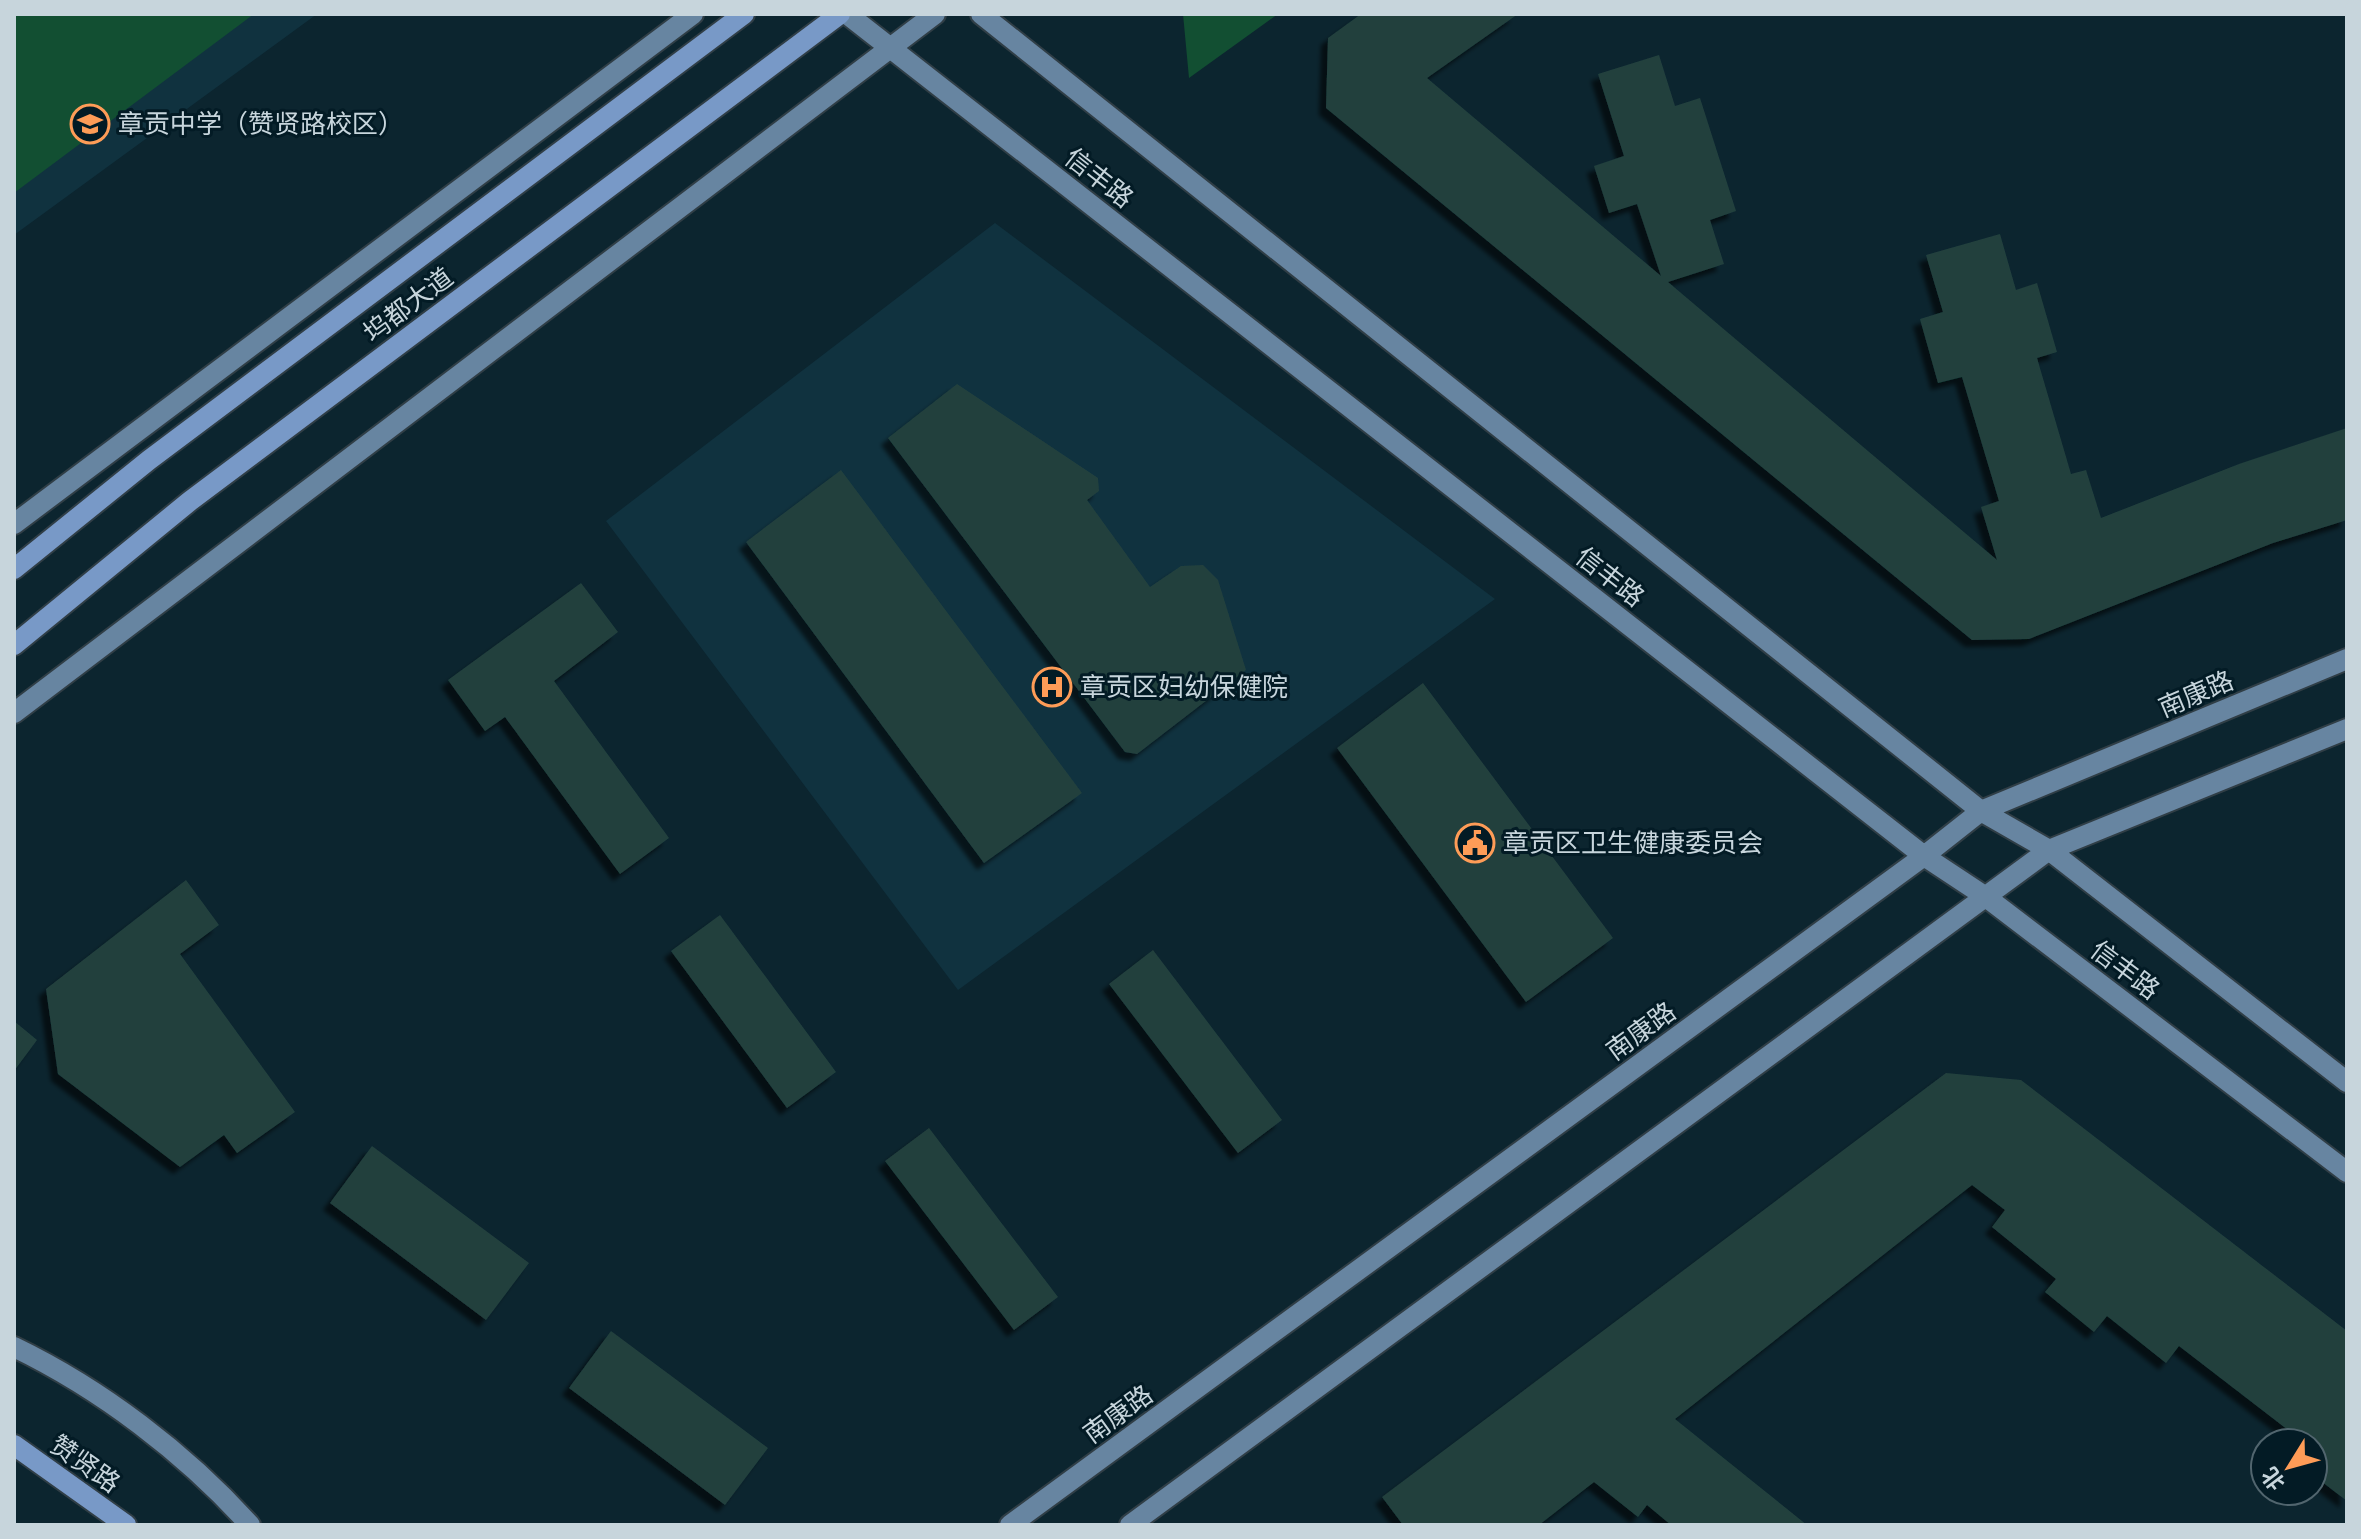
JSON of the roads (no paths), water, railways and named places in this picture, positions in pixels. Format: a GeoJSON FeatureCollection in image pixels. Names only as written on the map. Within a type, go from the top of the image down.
{"type":"FeatureCollection","features":[{"type":"Feature","properties":{"kind":"main road"},"geometry":{"type":"LineString","coordinates":[[14,524],[693,14]]}},
{"type":"Feature","properties":{"kind":"main road","name":"坞都大道"},"geometry":{"type":"LineString","coordinates":[[14,569],[161,451],[744,14]]}},
{"type":"Feature","properties":{"kind":"main road","name":"坞都大道"},"geometry":{"type":"LineString","coordinates":[[14,645],[190,501],[840,14]]}},
{"type":"Feature","properties":{"kind":"main road","name":"信丰路"},"geometry":{"type":"LineString","coordinates":[[847,14],[1924,856],[1986,897],[2347,1172]]}},
{"type":"Feature","properties":{"kind":"main road"},"geometry":{"type":"LineString","coordinates":[[14,713],[935,14]]}},
{"type":"Feature","properties":{"kind":"main road","name":"信丰路"},"geometry":{"type":"LineString","coordinates":[[981,14],[1981,811],[2049,850],[2347,1082]]}},
{"type":"Feature","properties":{"kind":"main road","name":"南康路"},"geometry":{"type":"LineString","coordinates":[[1010,1525],[1924,856],[1981,811],[2347,659]]}},
{"type":"Feature","properties":{"kind":"main road"},"geometry":{"type":"LineString","coordinates":[[1130,1525],[2049,850],[2347,729]]}},
{"type":"Feature","properties":{"kind":"main road"},"geometry":{"type":"LineString","coordinates":[[14,1347],[77,1383],[128,1418],[186,1463],[250,1525]]}},
{"type":"Feature","properties":{"kind":"main road","name":"赞贤路"},"geometry":{"type":"LineString","coordinates":[[14,1445],[126,1525]]}},
{"type":"Feature","properties":{"kind":"place","name":"章贡中学（赞贤路校区）"},"geometry":{"type":"Point","coordinates":[90,124]}},
{"type":"Feature","properties":{"kind":"place","name":"章贡区妇幼保健院"},"geometry":{"type":"Point","coordinates":[1052,687]}},
{"type":"Feature","properties":{"kind":"place","name":"章贡区卫生健康委员会"},"geometry":{"type":"Point","coordinates":[1475,843]}}]}
